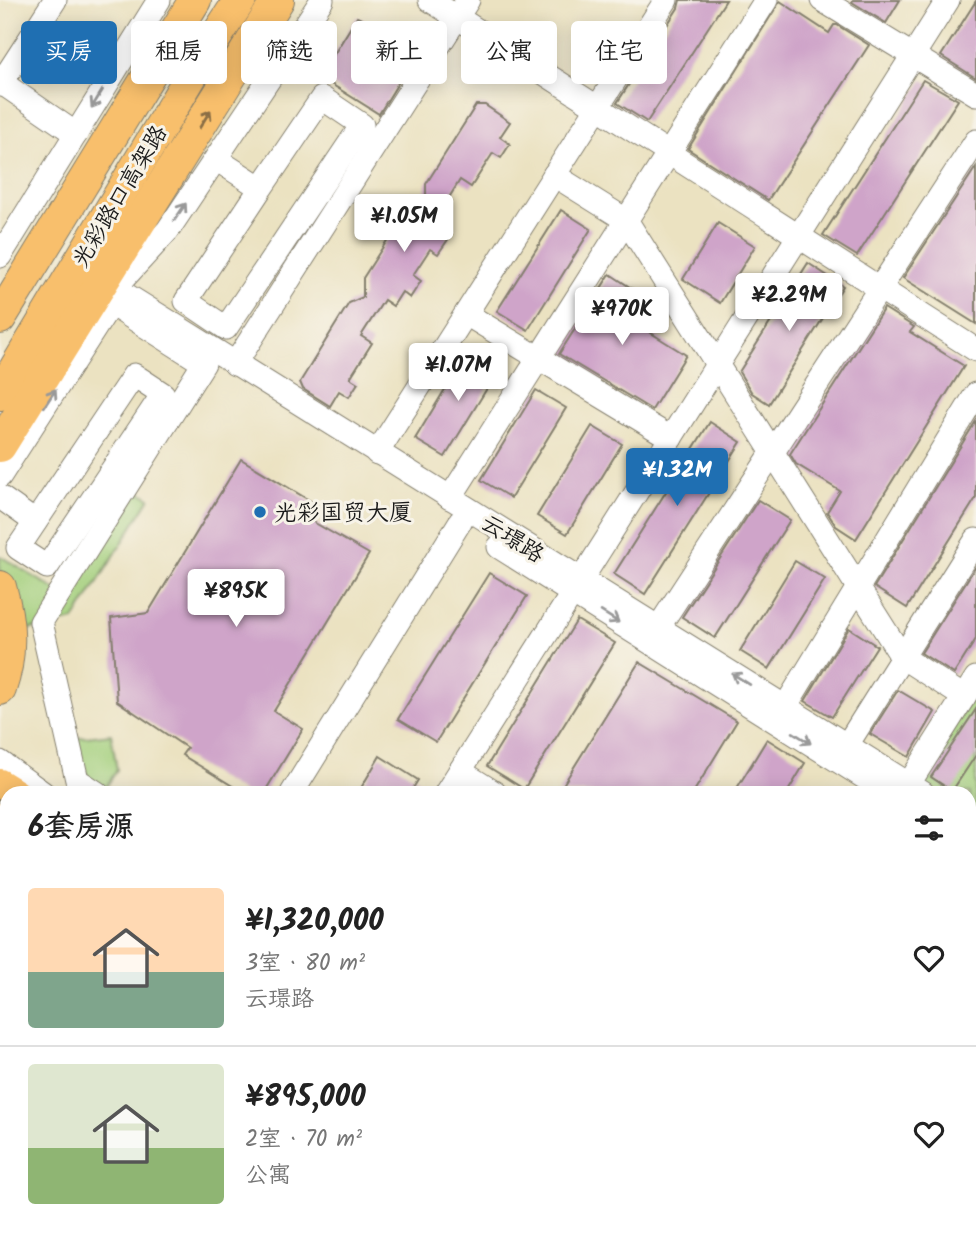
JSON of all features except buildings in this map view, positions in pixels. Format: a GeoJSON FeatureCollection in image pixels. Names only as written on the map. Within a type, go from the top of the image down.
{"type":"FeatureCollection","features":[{"type":"Feature","properties":{"kind":"highway"},"geometry":{"type":"LineString","coordinates":[[0,318],[195,0]]}},
{"type":"Feature","properties":{"kind":"highway","name":"光彩路口高架路"},"geometry":{"type":"LineString","coordinates":[[0,358],[218,0]]}},
{"type":"Feature","properties":{"kind":"highway","name":"光彩路口高架路"},"geometry":{"type":"LineString","coordinates":[[0,394],[197,66],[240,0]]}},
{"type":"Feature","properties":{"kind":"highway"},"geometry":{"type":"LineString","coordinates":[[0,446],[110,290],[159,195],[278,0]]}},
{"type":"Feature","properties":{"kind":"highway"},"geometry":{"type":"LineString","coordinates":[[0,587],[9,622],[9,643],[0,689]]}},
{"type":"Feature","properties":{"kind":"street"},"geometry":{"type":"LineString","coordinates":[[54,0],[1,84],[76,134]]}},
{"type":"Feature","properties":{"kind":"street"},"geometry":{"type":"LineString","coordinates":[[3,246],[159,0]]}},
{"type":"Feature","properties":{"kind":"street"},"geometry":{"type":"LineString","coordinates":[[0,476],[110,290],[168,230],[322,0]]}},
{"type":"Feature","properties":{"kind":"street"},"geometry":{"type":"LineString","coordinates":[[430,0],[462,9],[598,107],[976,350]]}},
{"type":"Feature","properties":{"kind":"street"},"geometry":{"type":"LineString","coordinates":[[377,453],[666,0]]}},
{"type":"Feature","properties":{"kind":"street"},"geometry":{"type":"LineString","coordinates":[[450,498],[766,0]]}},
{"type":"Feature","properties":{"kind":"street"},"geometry":{"type":"LineString","coordinates":[[822,0],[976,94]]}},
{"type":"Feature","properties":{"kind":"street"},"geometry":{"type":"LineString","coordinates":[[450,786],[948,0]]}},
{"type":"Feature","properties":{"kind":"street"},"geometry":{"type":"LineString","coordinates":[[235,364],[462,9]]}},
{"type":"Feature","properties":{"kind":"street"},"geometry":{"type":"LineString","coordinates":[[322,98],[362,125],[226,328],[186,301],[261,188],[322,98]]}},
{"type":"Feature","properties":{"kind":"street"},"geometry":{"type":"LineString","coordinates":[[659,628],[976,141]]}},
{"type":"Feature","properties":{"kind":"street"},"geometry":{"type":"LineString","coordinates":[[216,159],[261,188]]}},
{"type":"Feature","properties":{"kind":"street"},"geometry":{"type":"LineString","coordinates":[[554,175],[626,220],[902,657],[970,688],[909,786]]}},
{"type":"Feature","properties":{"kind":"street","name":"云璟路"},"geometry":{"type":"LineString","coordinates":[[110,290],[235,364],[450,498],[576,587],[659,628],[785,706],[847,745],[901,786]]}},
{"type":"Feature","properties":{"kind":"street","name":"云璟路"},"geometry":{"type":"LineString","coordinates":[[110,290],[204,363],[460,522],[576,587],[899,786]]}},
{"type":"Feature","properties":{"kind":"street"},"geometry":{"type":"LineString","coordinates":[[466,314],[671,438]]}},
{"type":"Feature","properties":{"kind":"street"},"geometry":{"type":"LineString","coordinates":[[86,786],[77,780],[41,622],[204,363]]}},
{"type":"Feature","properties":{"kind":"street"},"geometry":{"type":"LineString","coordinates":[[134,375],[163,394],[47,567],[18,548],[35,522],[134,375]]}},
{"type":"Feature","properties":{"kind":"street"},"geometry":{"type":"LineString","coordinates":[[785,706],[976,394]]}},
{"type":"Feature","properties":{"kind":"street"},"geometry":{"type":"LineString","coordinates":[[0,497],[35,522]]}},
{"type":"Feature","properties":{"kind":"street"},"geometry":{"type":"LineString","coordinates":[[296,786],[460,522]]}},
{"type":"Feature","properties":{"kind":"street"},"geometry":{"type":"LineString","coordinates":[[847,745],[976,540]]}},
{"type":"Feature","properties":{"kind":"street"},"geometry":{"type":"LineString","coordinates":[[0,762],[33,786]]}},
{"type":"Feature","properties":{"kind":"street"},"geometry":{"type":"LineString","coordinates":[[460,771],[484,786]]}},
{"type":"Feature","properties":{"kind":"green space"},"geometry":{"type":"Polygon","coordinates":[[[127,484],[150,498],[74,620],[0,635],[0,556],[59,592],[127,484]]]}},
{"type":"Feature","properties":{"kind":"green space"},"geometry":{"type":"Polygon","coordinates":[[[976,690],[976,786],[924,786],[918,782],[976,690]]]}},
{"type":"Feature","properties":{"kind":"green space"},"geometry":{"type":"Polygon","coordinates":[[[111,734],[117,770],[107,786],[93,786],[68,739],[111,734]]]}},
{"type":"Feature","properties":{"kind":"place","name":"光彩国贸大厦"},"geometry":{"type":"Point","coordinates":[260,512]}}]}
